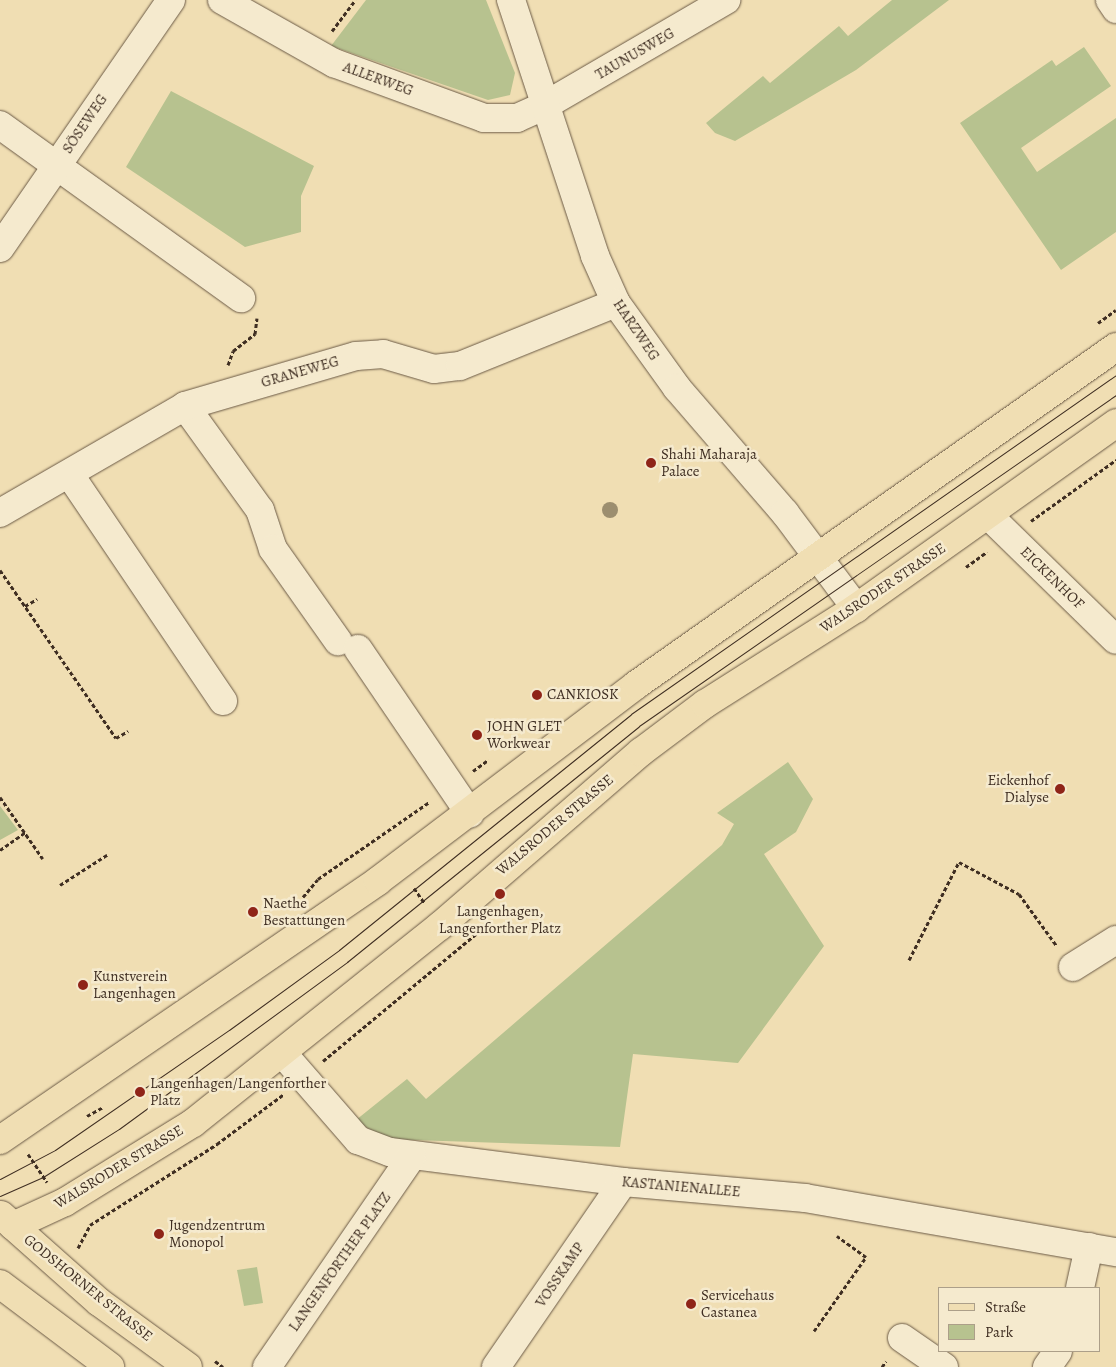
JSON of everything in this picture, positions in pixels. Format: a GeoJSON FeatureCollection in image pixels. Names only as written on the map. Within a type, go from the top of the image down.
{"type":"FeatureCollection","features":[{"type":"Feature","properties":{"kind":"main road"},"geometry":{"type":"LineString","coordinates":[[6,1136],[398,866],[470,814],[636,685],[817,555],[1116,347]]}},
{"type":"Feature","properties":{"kind":"main road","name":"WALSRODER STRASSE"},"geometry":{"type":"LineString","coordinates":[[4,1224],[65,1202],[193,1122],[284,1054],[440,926],[641,752],[705,704],[856,608],[989,516],[1116,423]]}},
{"type":"Feature","properties":{"kind":"main road","name":"GODSHORNER STRASSE"},"geometry":{"type":"LineString","coordinates":[[4,1224],[99,1302],[188,1367]]}},
{"type":"Feature","properties":{"kind":"main road"},"geometry":{"type":"LineString","coordinates":[[0,1284],[110,1367]]}},
{"type":"Feature","properties":{"kind":"street","name":"SÖSEWEG"},"geometry":{"type":"LineString","coordinates":[[0,248],[171,0]]}},
{"type":"Feature","properties":{"kind":"street","name":"ALLERWEG"},"geometry":{"type":"LineString","coordinates":[[222,0],[315,54],[484,118],[517,118],[544,106]]}},
{"type":"Feature","properties":{"kind":"street","name":"HARZWEG"},"geometry":{"type":"LineString","coordinates":[[511,0],[544,106],[616,303],[677,388],[817,555],[856,608]]}},
{"type":"Feature","properties":{"kind":"street","name":"TAUNUSWEG"},"geometry":{"type":"LineString","coordinates":[[544,106],[726,0]]}},
{"type":"Feature","properties":{"kind":"street"},"geometry":{"type":"LineString","coordinates":[[1110,0],[1116,9]]}},
{"type":"Feature","properties":{"kind":"street"},"geometry":{"type":"LineString","coordinates":[[0,125],[55,168],[241,298]]}},
{"type":"Feature","properties":{"kind":"street","name":"GRANEWEG"},"geometry":{"type":"LineString","coordinates":[[0,513],[70,476],[135,431],[185,406],[356,356],[383,354],[434,370],[460,366],[616,303]]}},
{"type":"Feature","properties":{"kind":"street"},"geometry":{"type":"LineString","coordinates":[[185,406],[260,510],[273,549],[348,645],[470,814]]}},
{"type":"Feature","properties":{"kind":"street"},"geometry":{"type":"LineString","coordinates":[[70,476],[223,701]]}},
{"type":"Feature","properties":{"kind":"street","name":"EICKENHOF"},"geometry":{"type":"LineString","coordinates":[[989,516],[1116,640]]}},
{"type":"Feature","properties":{"kind":"street"},"geometry":{"type":"LineString","coordinates":[[1073,967],[1116,940]]}},
{"type":"Feature","properties":{"kind":"street","name":"KASTANIENALLEE"},"geometry":{"type":"LineString","coordinates":[[284,1054],[358,1140],[412,1156],[623,1182],[805,1198],[1116,1252]]}},
{"type":"Feature","properties":{"kind":"street","name":"LANGENFORTHER PLATZ"},"geometry":{"type":"LineString","coordinates":[[267,1367],[412,1156]]}},
{"type":"Feature","properties":{"kind":"street","name":"VOSSKAMP"},"geometry":{"type":"LineString","coordinates":[[496,1367],[623,1182]]}},
{"type":"Feature","properties":{"kind":"street"},"geometry":{"type":"LineString","coordinates":[[1080,1287],[1089,1247]]}},
{"type":"Feature","properties":{"kind":"street"},"geometry":{"type":"LineString","coordinates":[[902,1338],[944,1367]]}},
{"type":"Feature","properties":{"kind":"street"},"geometry":{"type":"LineString","coordinates":[[1047,1367],[1057,1352]]}},
{"type":"Feature","properties":{"kind":"path"},"geometry":{"type":"LineString","coordinates":[[315,54],[355,0]]}},
{"type":"Feature","properties":{"kind":"path"},"geometry":{"type":"LineString","coordinates":[[223,394],[222,382],[233,351],[255,334],[259,320]]}},
{"type":"Feature","properties":{"kind":"path"},"geometry":{"type":"LineString","coordinates":[[962,570],[1116,460]]}},
{"type":"Feature","properties":{"kind":"path"},"geometry":{"type":"LineString","coordinates":[[0,570],[116,738],[128,731]]}},
{"type":"Feature","properties":{"kind":"path"},"geometry":{"type":"LineString","coordinates":[[25,606],[37,599]]}},
{"type":"Feature","properties":{"kind":"path"},"geometry":{"type":"LineString","coordinates":[[0,797],[43,859]]}},
{"type":"Feature","properties":{"kind":"path"},"geometry":{"type":"LineString","coordinates":[[0,850],[26,832]]}},
{"type":"Feature","properties":{"kind":"path"},"geometry":{"type":"LineString","coordinates":[[377,838],[459,950]]}},
{"type":"Feature","properties":{"kind":"path"},"geometry":{"type":"LineString","coordinates":[[60,885],[108,855]]}},
{"type":"Feature","properties":{"kind":"path"},"geometry":{"type":"LineString","coordinates":[[909,960],[959,862],[1019,894],[1073,967]]}},
{"type":"Feature","properties":{"kind":"path"},"geometry":{"type":"LineString","coordinates":[[78,1253],[80,1238],[90,1225],[217,1144],[459,950],[496,917]]}},
{"type":"Feature","properties":{"kind":"path"},"geometry":{"type":"LineString","coordinates":[[6,1136],[65,1202],[90,1225]]}},
{"type":"Feature","properties":{"kind":"path"},"geometry":{"type":"LineString","coordinates":[[814,1331],[866,1257],[837,1236]]}},
{"type":"Feature","properties":{"kind":"green space"},"geometry":{"type":"Polygon","coordinates":[[[366,0],[486,0],[515,73],[510,95],[488,100],[331,46],[366,0]]]}},
{"type":"Feature","properties":{"kind":"green space"},"geometry":{"type":"Polygon","coordinates":[[[892,0],[949,0],[856,70],[735,141],[715,133],[706,123],[763,76],[770,83],[839,26],[848,36],[892,0]]]}},
{"type":"Feature","properties":{"kind":"green space"},"geometry":{"type":"Polygon","coordinates":[[[1084,47],[1111,86],[1021,148],[1037,172],[1116,118],[1116,232],[1061,270],[960,123],[1052,60],[1056,66],[1084,47]]]}},
{"type":"Feature","properties":{"kind":"green space"},"geometry":{"type":"Polygon","coordinates":[[[171,91],[314,166],[301,196],[301,232],[245,247],[126,167],[171,91]]]}},
{"type":"Feature","properties":{"kind":"green space"},"geometry":{"type":"Polygon","coordinates":[[[788,762],[813,799],[796,832],[764,854],[824,946],[738,1063],[633,1054],[620,1147],[383,1139],[356,1120],[407,1079],[426,1099],[722,845],[734,824],[717,813],[788,762]]]}},
{"type":"Feature","properties":{"kind":"green space"},"geometry":{"type":"Polygon","coordinates":[[[0,806],[18,830],[0,840],[0,806]]]}},
{"type":"Feature","properties":{"kind":"green space"},"geometry":{"type":"Polygon","coordinates":[[[257,1267],[263,1303],[244,1306],[237,1270],[257,1267]]]}},
{"type":"Feature","properties":{"kind":"tram line"},"geometry":{"type":"LineString","coordinates":[[0,1179],[55,1150],[229,1030],[339,950],[631,714],[1116,375]]}},
{"type":"Feature","properties":{"kind":"tram line"},"geometry":{"type":"LineString","coordinates":[[0,1196],[43,1177],[119,1129],[347,962],[639,726],[1116,395]]}},
{"type":"Feature","properties":{"kind":"place","name":"Shahi Maharaja Palace"},"geometry":{"type":"Point","coordinates":[651,463]}},
{"type":"Feature","properties":{"kind":"place","name":"CANKIOSK"},"geometry":{"type":"Point","coordinates":[537,695]}},
{"type":"Feature","properties":{"kind":"place","name":"JOHN GLET Workwear"},"geometry":{"type":"Point","coordinates":[477,735]}},
{"type":"Feature","properties":{"kind":"place","name":"Eickenhof Dialyse"},"geometry":{"type":"Point","coordinates":[1060,789]}},
{"type":"Feature","properties":{"kind":"place","name":"Langenhagen, Langenforther Platz"},"geometry":{"type":"Point","coordinates":[500,894]}},
{"type":"Feature","properties":{"kind":"place","name":"Naethe Bestattungen"},"geometry":{"type":"Point","coordinates":[253,912]}},
{"type":"Feature","properties":{"kind":"place","name":"Kunstverein Langenhagen"},"geometry":{"type":"Point","coordinates":[83,985]}},
{"type":"Feature","properties":{"kind":"place","name":"Langenhagen/Langenforther Platz"},"geometry":{"type":"Point","coordinates":[140,1092]}},
{"type":"Feature","properties":{"kind":"place","name":"Jugendzentrum Monopol"},"geometry":{"type":"Point","coordinates":[159,1234]}},
{"type":"Feature","properties":{"kind":"place","name":"Servicehaus Castanea"},"geometry":{"type":"Point","coordinates":[691,1304]}}]}
